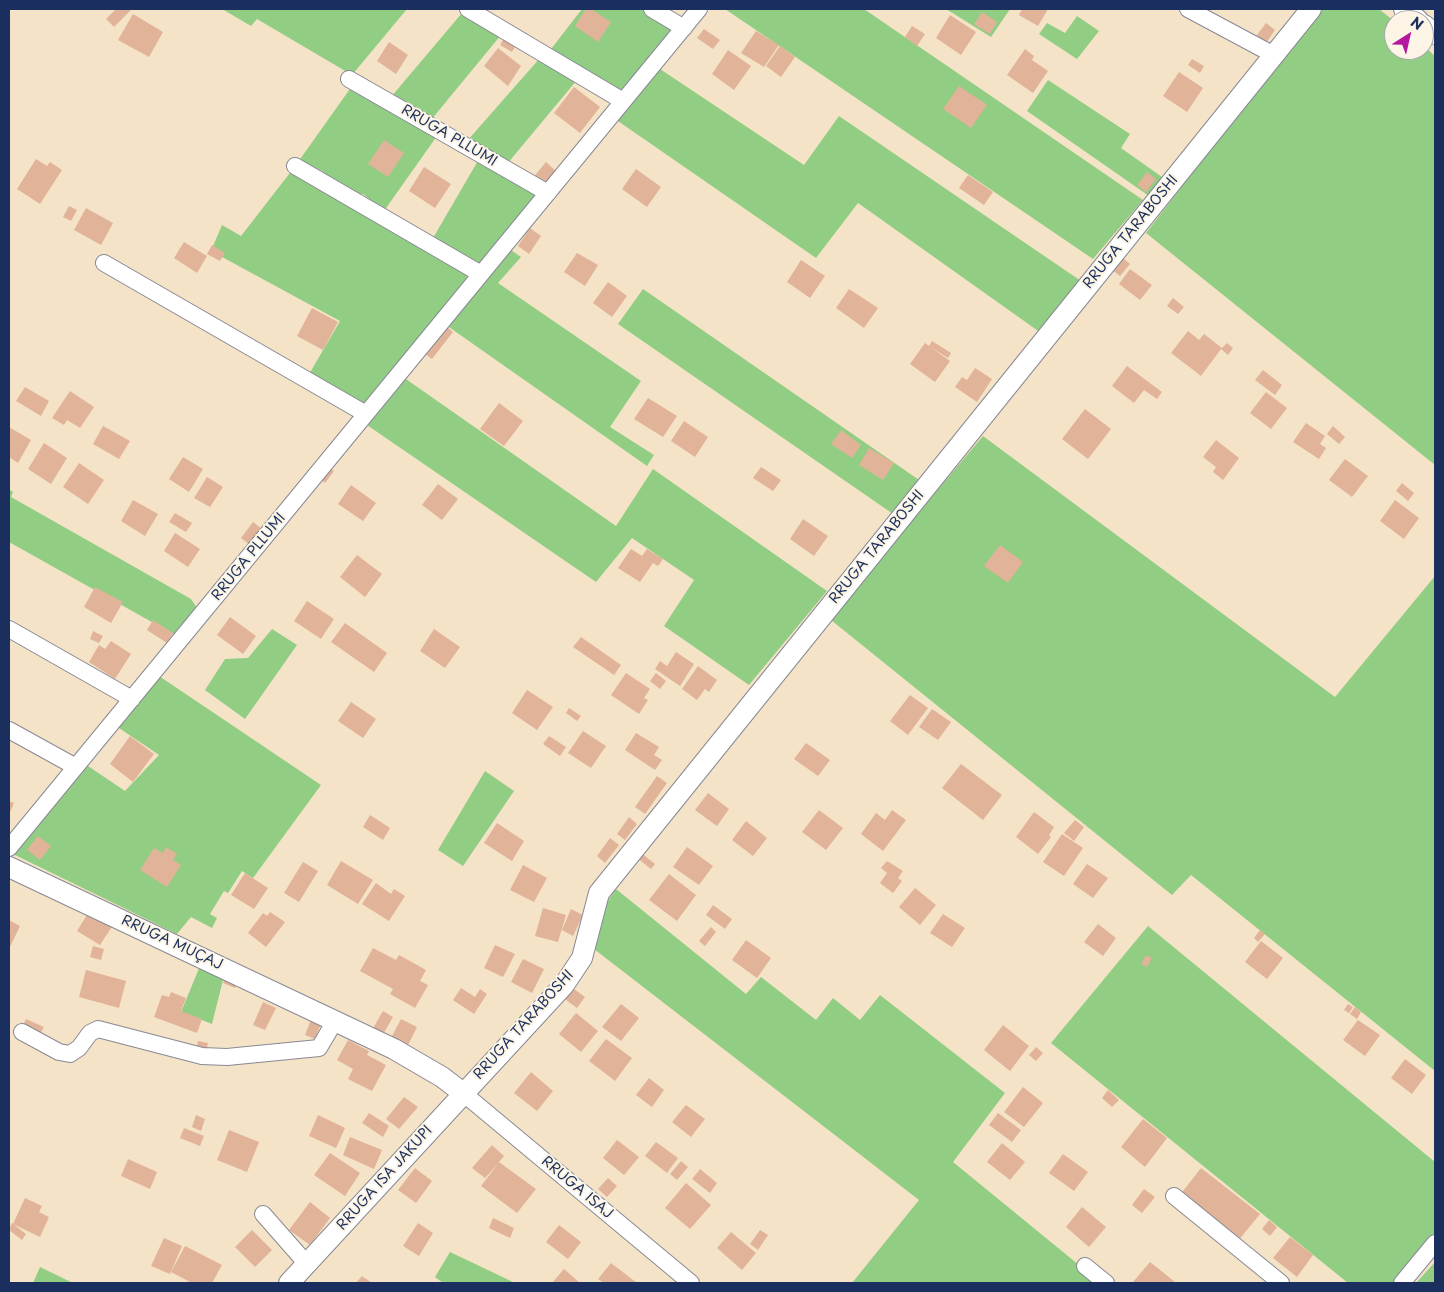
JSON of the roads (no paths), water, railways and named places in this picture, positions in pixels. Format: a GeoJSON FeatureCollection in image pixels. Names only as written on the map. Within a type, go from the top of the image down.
{"type":"FeatureCollection","features":[{"type":"Feature","properties":{"kind":"street"},"geometry":{"type":"LineString","coordinates":[[468,9],[623,101]]}},
{"type":"Feature","properties":{"kind":"street"},"geometry":{"type":"LineString","coordinates":[[652,9],[684,28]]}},
{"type":"Feature","properties":{"kind":"street","name":"RRUGA PLLUMI"},"geometry":{"type":"LineString","coordinates":[[9,848],[132,699],[248,547],[366,414],[699,9]]}},
{"type":"Feature","properties":{"kind":"street"},"geometry":{"type":"LineString","coordinates":[[1188,9],[1274,55]]}},
{"type":"Feature","properties":{"kind":"street","name":"RRUGA TARABOSHI"},"geometry":{"type":"LineString","coordinates":[[463,1093],[574,972],[582,958],[599,893],[604,886],[1312,9]]}},
{"type":"Feature","properties":{"kind":"street","name":"RRUGA PLLUMI"},"geometry":{"type":"LineString","coordinates":[[349,79],[548,193]]}},
{"type":"Feature","properties":{"kind":"street"},"geometry":{"type":"LineString","coordinates":[[295,166],[481,274]]}},
{"type":"Feature","properties":{"kind":"street"},"geometry":{"type":"LineString","coordinates":[[104,263],[366,414]]}},
{"type":"Feature","properties":{"kind":"street"},"geometry":{"type":"LineString","coordinates":[[9,629],[132,699]]}},
{"type":"Feature","properties":{"kind":"street"},"geometry":{"type":"LineString","coordinates":[[9,730],[76,767]]}},
{"type":"Feature","properties":{"kind":"street","name":"RRUGA MUÇAJ"},"geometry":{"type":"LineString","coordinates":[[9,866],[414,1059],[463,1093]]}},
{"type":"Feature","properties":{"kind":"street"},"geometry":{"type":"LineString","coordinates":[[22,1032],[59,1052],[70,1054],[79,1048],[90,1034],[98,1029],[202,1056],[227,1057],[319,1048],[335,1021]]}},
{"type":"Feature","properties":{"kind":"street","name":"RRUGA ISA JAKUPI"},"geometry":{"type":"LineString","coordinates":[[289,1283],[463,1093]]}},
{"type":"Feature","properties":{"kind":"street","name":"RRUGA ISAJ"},"geometry":{"type":"LineString","coordinates":[[463,1093],[691,1283]]}},
{"type":"Feature","properties":{"kind":"street"},"geometry":{"type":"LineString","coordinates":[[1174,1196],[1281,1283]]}},
{"type":"Feature","properties":{"kind":"street"},"geometry":{"type":"LineString","coordinates":[[263,1214],[306,1263]]}},
{"type":"Feature","properties":{"kind":"street"},"geometry":{"type":"LineString","coordinates":[[1402,1283],[1435,1243]]}},
{"type":"Feature","properties":{"kind":"street"},"geometry":{"type":"LineString","coordinates":[[1085,1266],[1106,1283]]}}]}
